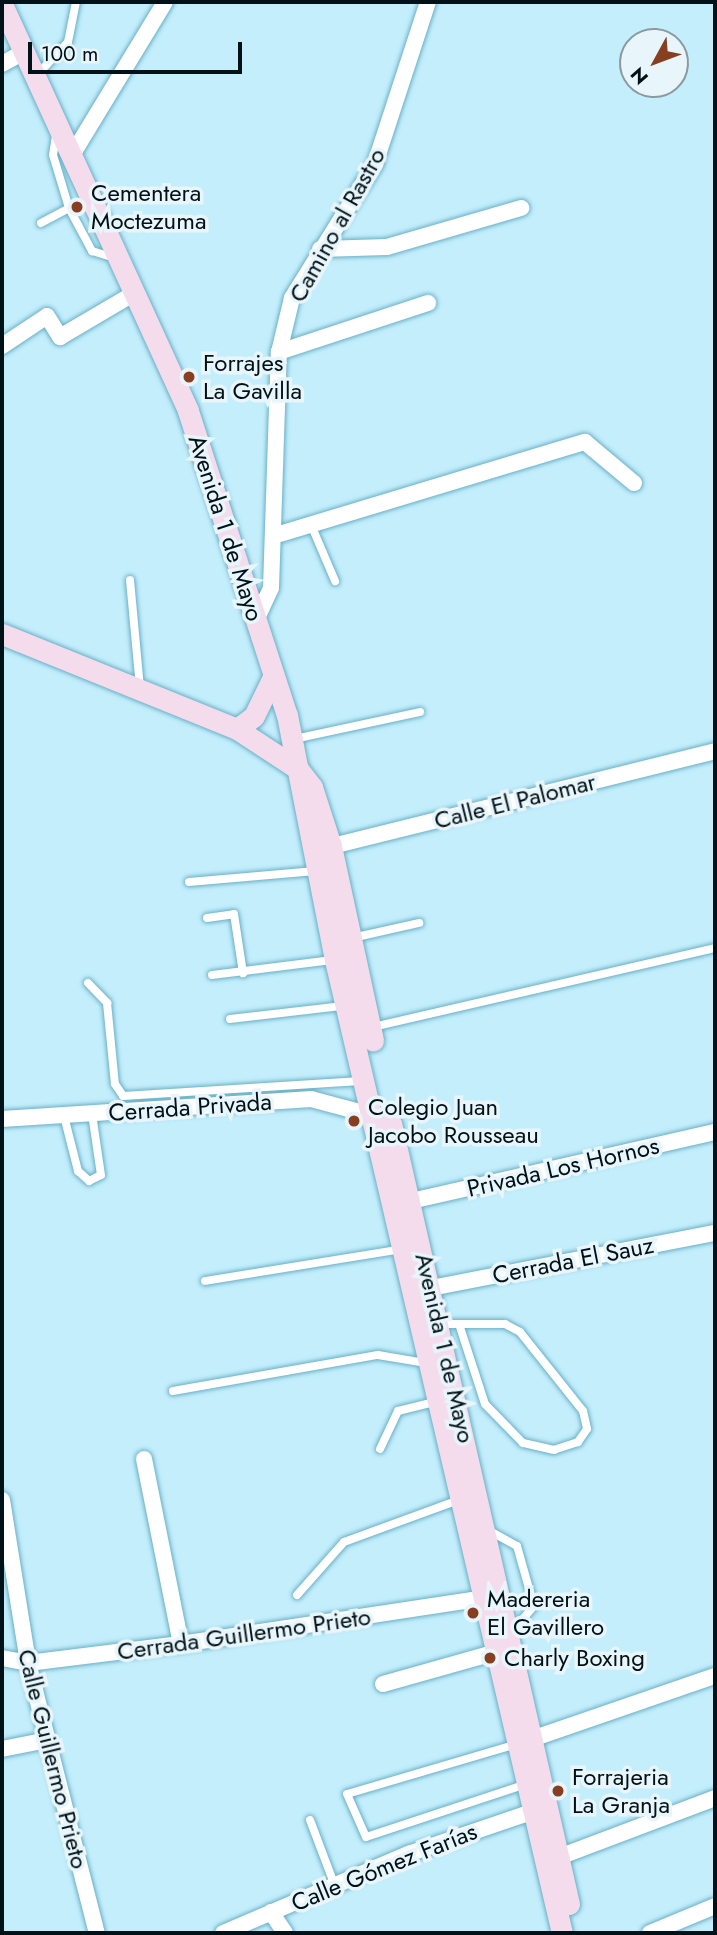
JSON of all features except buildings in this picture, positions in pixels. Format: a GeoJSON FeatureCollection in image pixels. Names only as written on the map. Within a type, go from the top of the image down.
{"type":"FeatureCollection","features":[{"type":"Feature","properties":{"kind":"main road","name":"Avenida 1 de Mayo"},"geometry":{"type":"LineString","coordinates":[[2,4],[25,51],[57,133],[72,155],[116,258],[188,411],[287,715],[298,769],[312,787],[335,960],[350,1005],[497,1652],[525,1741]]}},
{"type":"Feature","properties":{"kind":"main road"},"geometry":{"type":"LineString","coordinates":[[2,634],[237,729],[298,769]]}},
{"type":"Feature","properties":{"kind":"main road"},"geometry":{"type":"LineString","coordinates":[[237,729],[254,716],[273,677]]}},
{"type":"Feature","properties":{"kind":"main road"},"geometry":{"type":"LineString","coordinates":[[258,742],[287,715]]}},
{"type":"Feature","properties":{"kind":"main road","name":"Avenida 1 de Mayo"},"geometry":{"type":"LineString","coordinates":[[322,856],[352,939],[430,1288],[449,1324],[488,1530],[511,1632],[525,1741],[562,1933]]}},
{"type":"Feature","properties":{"kind":"main road","name":"Avenida 1 de Mayo"},"geometry":{"type":"LineString","coordinates":[[540,1809],[559,1857],[576,1933]]}},
{"type":"Feature","properties":{"kind":"street"},"geometry":{"type":"LineString","coordinates":[[72,155],[165,2]]}},
{"type":"Feature","properties":{"kind":"street","name":"Camino al Rastro"},"geometry":{"type":"LineString","coordinates":[[257,618],[271,588],[279,352],[292,298],[375,164],[428,2]]}},
{"type":"Feature","properties":{"kind":"street"},"geometry":{"type":"LineString","coordinates":[[2,64],[25,51]]}},
{"type":"Feature","properties":{"kind":"street"},"geometry":{"type":"LineString","coordinates":[[320,249],[387,247],[522,208]]}},
{"type":"Feature","properties":{"kind":"street"},"geometry":{"type":"LineString","coordinates":[[2,346],[47,316],[60,337],[133,294]]}},
{"type":"Feature","properties":{"kind":"street"},"geometry":{"type":"LineString","coordinates":[[279,352],[428,303]]}},
{"type":"Feature","properties":{"kind":"street"},"geometry":{"type":"LineString","coordinates":[[273,536],[312,527],[586,442],[634,482]]}},
{"type":"Feature","properties":{"kind":"street","name":"Calle El Palomar"},"geometry":{"type":"LineString","coordinates":[[322,856],[715,751]]}},
{"type":"Feature","properties":{"kind":"street","name":"Cerrada Privada"},"geometry":{"type":"LineString","coordinates":[[2,1119],[311,1099],[375,1116]]}},
{"type":"Feature","properties":{"kind":"street","name":"Privada Los Hornos"},"geometry":{"type":"LineString","coordinates":[[411,1201],[715,1132]]}},
{"type":"Feature","properties":{"kind":"street","name":"Cerrada El Sauz"},"geometry":{"type":"LineString","coordinates":[[430,1288],[715,1233]]}},
{"type":"Feature","properties":{"kind":"street"},"geometry":{"type":"LineString","coordinates":[[144,1459],[181,1644]]}},
{"type":"Feature","properties":{"kind":"street","name":"Calle Guillermo Prieto"},"geometry":{"type":"LineString","coordinates":[[2,1500],[28,1663],[96,1933]]}},
{"type":"Feature","properties":{"kind":"street","name":"Cerrada Guillermo Prieto"},"geometry":{"type":"LineString","coordinates":[[2,1658],[28,1663],[181,1644],[486,1598]]}},
{"type":"Feature","properties":{"kind":"street"},"geometry":{"type":"LineString","coordinates":[[383,1684],[497,1652]]}},
{"type":"Feature","properties":{"kind":"street"},"geometry":{"type":"LineString","coordinates":[[525,1741],[715,1676]]}},
{"type":"Feature","properties":{"kind":"street"},"geometry":{"type":"LineString","coordinates":[[2,1749],[47,1740]]}},
{"type":"Feature","properties":{"kind":"street"},"geometry":{"type":"LineString","coordinates":[[559,1857],[715,1798]]}},
{"type":"Feature","properties":{"kind":"street","name":"Calle Gómez Farías"},"geometry":{"type":"LineString","coordinates":[[226,1933],[335,1886],[540,1809]]}},
{"type":"Feature","properties":{"kind":"street"},"geometry":{"type":"LineString","coordinates":[[650,1933],[715,1906]]}},
{"type":"Feature","properties":{"kind":"street"},"geometry":{"type":"LineString","coordinates":[[271,1912],[285,1933]]}},
{"type":"Feature","properties":{"kind":"lane"},"geometry":{"type":"LineString","coordinates":[[35,77],[68,42],[76,2]]}},
{"type":"Feature","properties":{"kind":"lane"},"geometry":{"type":"LineString","coordinates":[[57,133],[53,155],[69,208],[92,251],[116,258]]}},
{"type":"Feature","properties":{"kind":"lane"},"geometry":{"type":"LineString","coordinates":[[41,223],[69,208]]}},
{"type":"Feature","properties":{"kind":"lane"},"geometry":{"type":"LineString","coordinates":[[312,527],[335,581]]}},
{"type":"Feature","properties":{"kind":"lane"},"geometry":{"type":"LineString","coordinates":[[130,580],[140,690]]}},
{"type":"Feature","properties":{"kind":"lane"},"geometry":{"type":"LineString","coordinates":[[293,739],[420,712]]}},
{"type":"Feature","properties":{"kind":"lane"},"geometry":{"type":"LineString","coordinates":[[188,881],[322,856]]}},
{"type":"Feature","properties":{"kind":"lane"},"geometry":{"type":"LineString","coordinates":[[207,918],[234,914],[243,974]]}},
{"type":"Feature","properties":{"kind":"lane"},"geometry":{"type":"LineString","coordinates":[[352,939],[419,923]]}},
{"type":"Feature","properties":{"kind":"lane"},"geometry":{"type":"LineString","coordinates":[[370,1028],[715,948]]}},
{"type":"Feature","properties":{"kind":"lane"},"geometry":{"type":"LineString","coordinates":[[212,975],[243,974],[335,960]]}},
{"type":"Feature","properties":{"kind":"lane"},"geometry":{"type":"LineString","coordinates":[[88,983],[107,1003],[115,1084],[123,1096],[367,1080]]}},
{"type":"Feature","properties":{"kind":"lane"},"geometry":{"type":"LineString","coordinates":[[230,1019],[350,1005]]}},
{"type":"Feature","properties":{"kind":"lane"},"geometry":{"type":"LineString","coordinates":[[64,1116],[78,1171],[89,1181],[101,1175],[92,1114]]}},
{"type":"Feature","properties":{"kind":"lane"},"geometry":{"type":"LineString","coordinates":[[205,1281],[405,1248]]}},
{"type":"Feature","properties":{"kind":"lane"},"geometry":{"type":"LineString","coordinates":[[449,1324],[505,1324],[520,1332],[583,1411],[587,1429],[578,1442],[554,1450],[523,1443],[485,1404],[449,1324]]}},
{"type":"Feature","properties":{"kind":"lane"},"geometry":{"type":"LineString","coordinates":[[173,1391],[378,1355],[433,1364]]}},
{"type":"Feature","properties":{"kind":"lane"},"geometry":{"type":"LineString","coordinates":[[380,1449],[398,1411],[441,1401]]}},
{"type":"Feature","properties":{"kind":"lane"},"geometry":{"type":"LineString","coordinates":[[297,1595],[344,1542],[462,1499]]}},
{"type":"Feature","properties":{"kind":"lane"},"geometry":{"type":"LineString","coordinates":[[525,1741],[347,1794],[366,1837],[534,1782]]}},
{"type":"Feature","properties":{"kind":"lane"},"geometry":{"type":"LineString","coordinates":[[310,1819],[335,1886]]}},
{"type":"Feature","properties":{"kind":"place","name":"Cementera Moctezuma"},"geometry":{"type":"Point","coordinates":[77,207]}},
{"type":"Feature","properties":{"kind":"place","name":"Forrajes La Gavilla"},"geometry":{"type":"Point","coordinates":[189,377]}},
{"type":"Feature","properties":{"kind":"place","name":"Colegio Juan Jacobo Rousseau"},"geometry":{"type":"Point","coordinates":[354,1121]}},
{"type":"Feature","properties":{"kind":"place","name":"Madereria El Gavillero"},"geometry":{"type":"Point","coordinates":[473,1613]}},
{"type":"Feature","properties":{"kind":"place","name":"Charly Boxing"},"geometry":{"type":"Point","coordinates":[490,1658]}},
{"type":"Feature","properties":{"kind":"place","name":"Forrajeria La Granja"},"geometry":{"type":"Point","coordinates":[558,1791]}}]}
